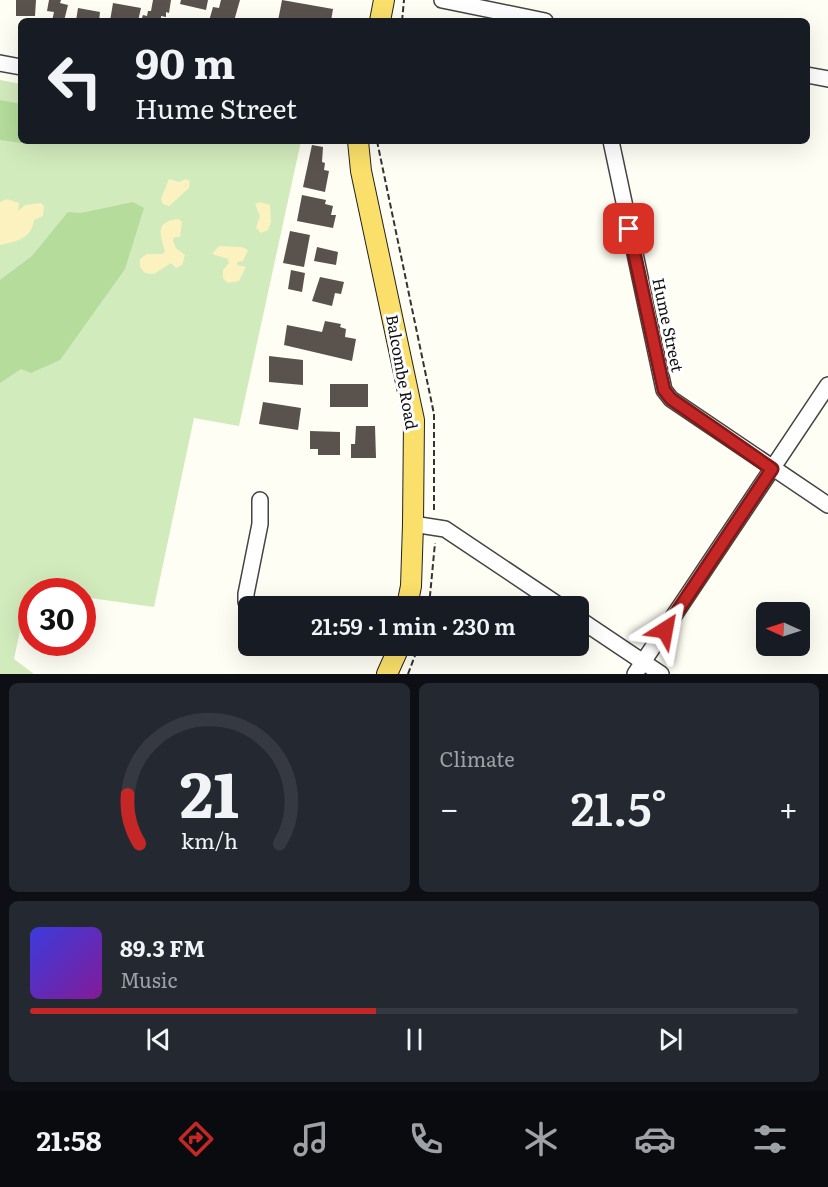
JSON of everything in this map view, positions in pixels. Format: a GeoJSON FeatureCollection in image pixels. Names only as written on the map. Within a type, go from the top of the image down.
{"type":"FeatureCollection","features":[{"type":"Feature","properties":{"kind":"main road"},"geometry":{"type":"LineString","coordinates":[[381,18],[384,0]]}},
{"type":"Feature","properties":{"kind":"main road","name":"Balcombe Road"},"geometry":{"type":"LineString","coordinates":[[358,144],[360,171],[414,420],[414,524],[409,596]]}},
{"type":"Feature","properties":{"kind":"main road"},"geometry":{"type":"LineString","coordinates":[[387,674],[394,656]]}},
{"type":"Feature","properties":{"kind":"street"},"geometry":{"type":"LineString","coordinates":[[442,0],[530,18]]}},
{"type":"Feature","properties":{"kind":"street"},"geometry":{"type":"LineString","coordinates":[[0,63],[18,66]]}},
{"type":"Feature","properties":{"kind":"street"},"geometry":{"type":"LineString","coordinates":[[810,76],[828,79]]}},
{"type":"Feature","properties":{"kind":"street","name":"Hume Street"},"geometry":{"type":"LineString","coordinates":[[612,144],[664,390],[671,399],[828,505]]}},
{"type":"Feature","properties":{"kind":"street"},"geometry":{"type":"LineString","coordinates":[[639,668],[828,385]]}},
{"type":"Feature","properties":{"kind":"street"},"geometry":{"type":"LineString","coordinates":[[246,596],[260,524],[260,500]]}},
{"type":"Feature","properties":{"kind":"street"},"geometry":{"type":"LineString","coordinates":[[414,524],[445,529],[545,596]]}},
{"type":"Feature","properties":{"kind":"street"},"geometry":{"type":"LineString","coordinates":[[589,627],[639,668],[661,674]]}},
{"type":"Feature","properties":{"kind":"path"},"geometry":{"type":"LineString","coordinates":[[402,18],[404,0]]}},
{"type":"Feature","properties":{"kind":"path"},"geometry":{"type":"LineString","coordinates":[[431,596],[434,580],[434,526]]}},
{"type":"Feature","properties":{"kind":"path"},"geometry":{"type":"LineString","coordinates":[[408,674],[415,656]]}},
{"type":"Feature","properties":{"kind":"green space"},"geometry":{"type":"Polygon","coordinates":[[[0,80],[18,83],[18,144],[300,144],[239,426],[194,418],[154,607],[96,599],[96,578],[18,578],[18,640],[14,659],[34,674],[0,674],[0,80]]]}},
{"type":"Feature","properties":{"kind":"green space"},"geometry":{"type":"Polygon","coordinates":[[[0,100],[18,103],[18,142],[0,140],[0,100]]]}},
{"type":"Feature","properties":{"kind":"green space"},"geometry":{"type":"Polygon","coordinates":[[[133,202],[144,208],[125,269],[60,360],[31,373],[21,369],[0,383],[0,280],[32,256],[68,212],[81,213],[133,202]]]}},
{"type":"Feature","properties":{"kind":"sand"},"geometry":{"type":"Polygon","coordinates":[[[169,179],[179,182],[186,179],[190,181],[189,188],[169,206],[163,204],[161,199],[169,179]]]}},
{"type":"Feature","properties":{"kind":"sand"},"geometry":{"type":"Polygon","coordinates":[[[7,199],[19,203],[18,211],[25,205],[41,203],[44,206],[43,216],[34,220],[27,235],[0,245],[0,202],[7,199]]]}},
{"type":"Feature","properties":{"kind":"sand"},"geometry":{"type":"Polygon","coordinates":[[[260,202],[270,205],[271,222],[268,230],[261,233],[256,228],[260,216],[255,204],[260,202]]]}},
{"type":"Feature","properties":{"kind":"sand"},"geometry":{"type":"Polygon","coordinates":[[[179,219],[182,222],[180,237],[174,237],[173,241],[176,248],[185,255],[182,265],[176,268],[171,263],[154,274],[145,273],[140,267],[140,259],[147,254],[163,254],[165,251],[161,229],[166,222],[179,219]]]}},
{"type":"Feature","properties":{"kind":"sand"},"geometry":{"type":"Polygon","coordinates":[[[219,246],[242,247],[248,250],[243,261],[237,262],[237,265],[246,267],[239,281],[228,283],[223,278],[223,270],[229,263],[228,259],[212,254],[219,246]]]}},
{"type":"Feature","properties":{"kind":"building"},"geometry":{"type":"Polygon","coordinates":[[[16,0],[36,0],[35,16],[16,16],[16,0]]]}},
{"type":"Feature","properties":{"kind":"building"},"geometry":{"type":"Polygon","coordinates":[[[49,0],[61,0],[60,3],[68,5],[65,18],[53,18],[54,12],[47,11],[49,0]]]}},
{"type":"Feature","properties":{"kind":"building"},"geometry":{"type":"Polygon","coordinates":[[[153,0],[171,0],[166,17],[142,18],[143,15],[147,16],[148,11],[151,11],[153,0]]]}},
{"type":"Feature","properties":{"kind":"building"},"geometry":{"type":"Polygon","coordinates":[[[181,0],[208,0],[206,10],[180,4],[181,0]]]}},
{"type":"Feature","properties":{"kind":"building"},"geometry":{"type":"Polygon","coordinates":[[[221,0],[240,0],[235,18],[210,18],[213,7],[219,8],[221,0]]]}},
{"type":"Feature","properties":{"kind":"building"},"geometry":{"type":"Polygon","coordinates":[[[282,0],[333,9],[332,18],[279,18],[282,0]]]}},
{"type":"Feature","properties":{"kind":"building"},"geometry":{"type":"Polygon","coordinates":[[[113,3],[141,8],[139,18],[110,18],[113,3]]]}},
{"type":"Feature","properties":{"kind":"building"},"geometry":{"type":"Polygon","coordinates":[[[78,8],[100,12],[99,18],[76,18],[78,8]]]}},
{"type":"Feature","properties":{"kind":"building"},"geometry":{"type":"Polygon","coordinates":[[[312,145],[323,147],[324,170],[329,171],[325,192],[303,187],[312,145]]]}},
{"type":"Feature","properties":{"kind":"building"},"geometry":{"type":"Polygon","coordinates":[[[302,195],[326,200],[325,204],[333,206],[331,215],[336,215],[333,228],[297,221],[302,195]]]}},
{"type":"Feature","properties":{"kind":"building"},"geometry":{"type":"Polygon","coordinates":[[[290,231],[310,235],[304,267],[283,263],[290,231]]]}},
{"type":"Feature","properties":{"kind":"building"},"geometry":{"type":"Polygon","coordinates":[[[317,247],[338,252],[336,265],[314,261],[317,247]]]}},
{"type":"Feature","properties":{"kind":"building"},"geometry":{"type":"Polygon","coordinates":[[[291,270],[305,273],[302,292],[288,289],[291,270]]]}},
{"type":"Feature","properties":{"kind":"building"},"geometry":{"type":"Polygon","coordinates":[[[320,277],[344,282],[341,294],[335,293],[332,306],[312,301],[320,277]]]}},
{"type":"Feature","properties":{"kind":"building"},"geometry":{"type":"Polygon","coordinates":[[[325,321],[341,324],[340,327],[346,329],[345,337],[356,339],[352,361],[284,345],[287,325],[322,332],[325,321]]]}},
{"type":"Feature","properties":{"kind":"building"},"geometry":{"type":"Polygon","coordinates":[[[269,356],[303,360],[303,385],[269,382],[269,356]]]}},
{"type":"Feature","properties":{"kind":"building"},"geometry":{"type":"Polygon","coordinates":[[[330,384],[368,384],[368,407],[330,407],[330,384]]]}},
{"type":"Feature","properties":{"kind":"building"},"geometry":{"type":"Polygon","coordinates":[[[263,402],[301,408],[298,430],[259,424],[263,402]]]}},
{"type":"Feature","properties":{"kind":"building"},"geometry":{"type":"Polygon","coordinates":[[[356,426],[375,426],[376,458],[351,458],[351,444],[355,444],[356,426]]]}},
{"type":"Feature","properties":{"kind":"building"},"geometry":{"type":"Polygon","coordinates":[[[310,431],[340,432],[340,455],[318,455],[318,449],[310,449],[310,431]]]}},
{"type":"Feature","properties":{"kind":"route"},"geometry":{"type":"LineString","coordinates":[[629,229],[664,390],[671,399],[772,469],[665,630]]}}]}
